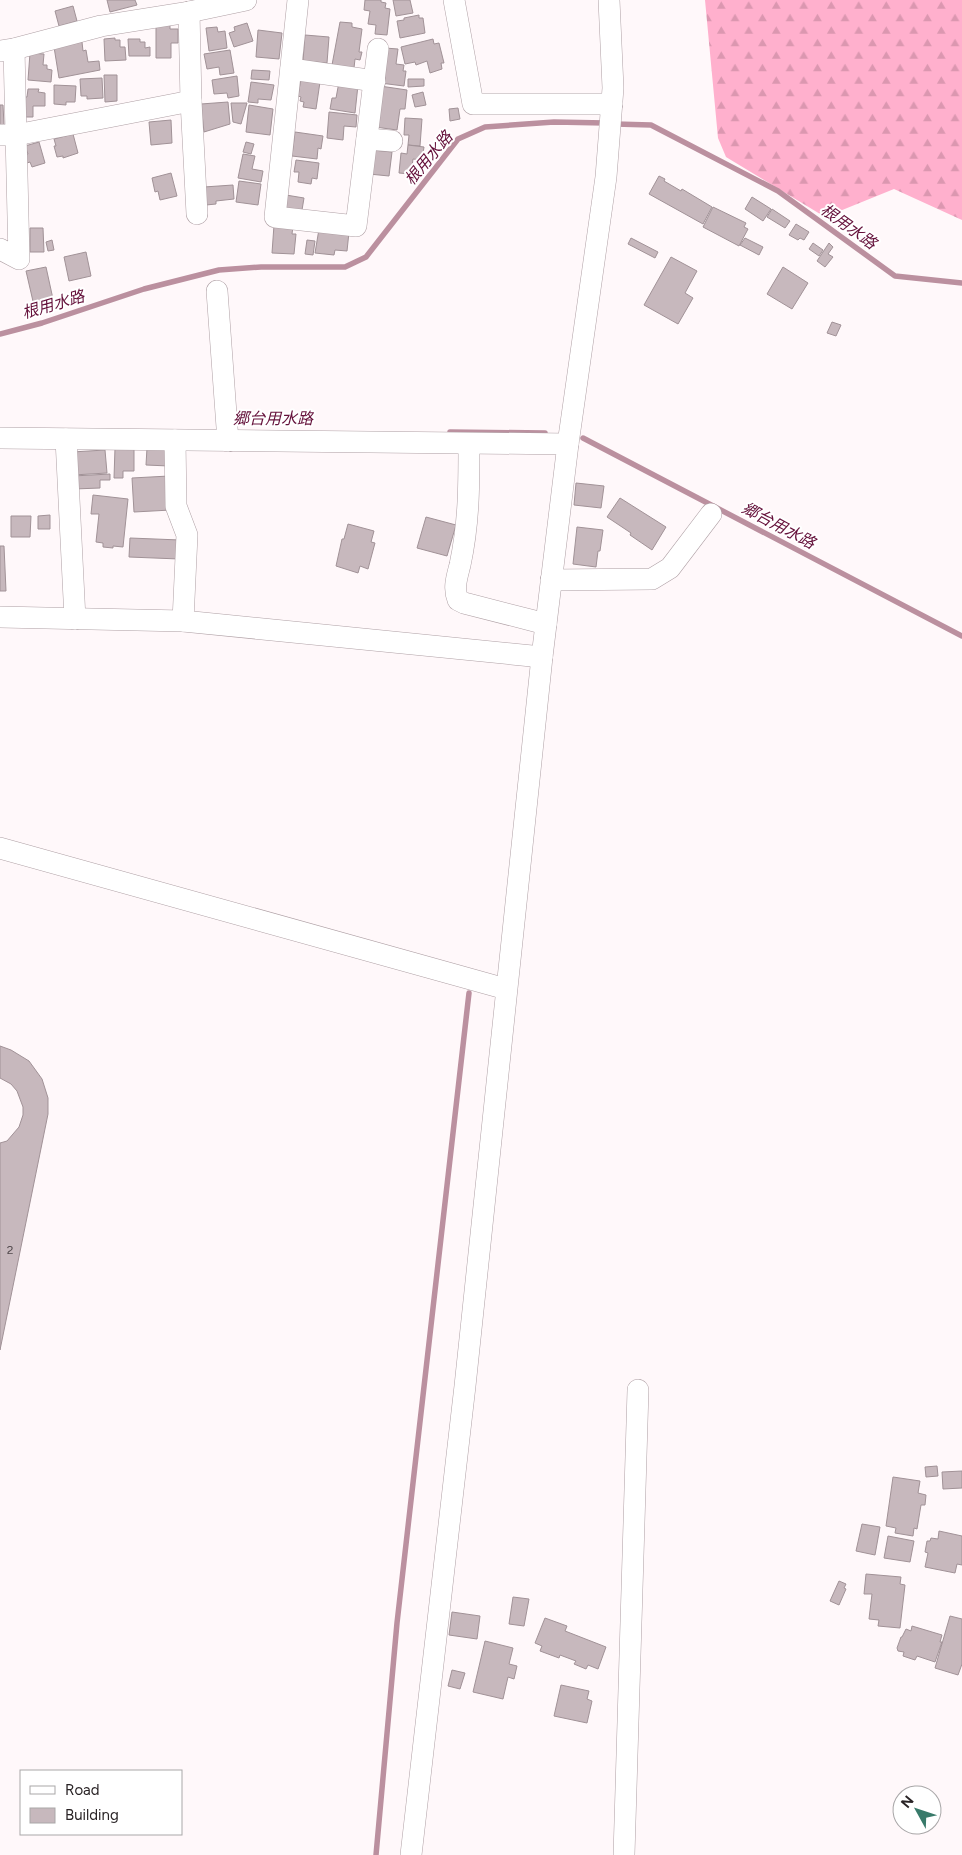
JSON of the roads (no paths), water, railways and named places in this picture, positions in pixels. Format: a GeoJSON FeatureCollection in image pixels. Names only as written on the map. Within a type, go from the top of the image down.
{"type":"FeatureCollection","features":[{"type":"Feature","properties":{"kind":"street"},"geometry":{"type":"LineString","coordinates":[[0,249],[19,259],[8,135],[7,50],[101,26],[188,12],[246,0]]}},
{"type":"Feature","properties":{"kind":"street"},"geometry":{"type":"LineString","coordinates":[[298,0],[275,217],[356,226],[378,49]]}},
{"type":"Feature","properties":{"kind":"street"},"geometry":{"type":"LineString","coordinates":[[454,0],[474,104],[612,108]]}},
{"type":"Feature","properties":{"kind":"street"},"geometry":{"type":"LineString","coordinates":[[411,1855],[465,1386],[542,657],[568,444],[606,177],[613,88],[609,0]]}},
{"type":"Feature","properties":{"kind":"street"},"geometry":{"type":"LineString","coordinates":[[188,12],[197,214]]}},
{"type":"Feature","properties":{"kind":"street"},"geometry":{"type":"LineString","coordinates":[[291,69],[375,81]]}},
{"type":"Feature","properties":{"kind":"street"},"geometry":{"type":"LineString","coordinates":[[8,135],[191,101]]}},
{"type":"Feature","properties":{"kind":"street"},"geometry":{"type":"LineString","coordinates":[[367,139],[392,141]]}},
{"type":"Feature","properties":{"kind":"street"},"geometry":{"type":"LineString","coordinates":[[217,291],[228,434]]}},
{"type":"Feature","properties":{"kind":"street"},"geometry":{"type":"LineString","coordinates":[[0,438],[176,440],[228,434],[469,444],[568,444]]}},
{"type":"Feature","properties":{"kind":"street"},"geometry":{"type":"LineString","coordinates":[[66,439],[75,619]]}},
{"type":"Feature","properties":{"kind":"street"},"geometry":{"type":"LineString","coordinates":[[176,440],[176,506],[187,535],[183,621]]}},
{"type":"Feature","properties":{"kind":"street"},"geometry":{"type":"LineString","coordinates":[[469,444],[470,501],[464,546],[455,589],[458,600],[464,604],[546,624]]}},
{"type":"Feature","properties":{"kind":"street"},"geometry":{"type":"LineString","coordinates":[[551,580],[652,579],[670,568],[711,514]]}},
{"type":"Feature","properties":{"kind":"street"},"geometry":{"type":"LineString","coordinates":[[0,618],[183,621],[542,657]]}},
{"type":"Feature","properties":{"kind":"street"},"geometry":{"type":"LineString","coordinates":[[0,848],[506,989]]}},
{"type":"Feature","properties":{"kind":"street"},"geometry":{"type":"LineString","coordinates":[[624,1855],[638,1390]]}},
{"type":"Feature","properties":{"kind":"waterway","name":"根用水路"},"geometry":{"type":"LineString","coordinates":[[0,334],[42,323],[144,289],[219,270],[261,267],[345,267],[366,257],[458,139],[485,127],[554,122],[605,123]]}},
{"type":"Feature","properties":{"kind":"waterway","name":"根用水路"},"geometry":{"type":"LineString","coordinates":[[615,124],[651,125],[778,191],[895,276],[962,283]]}},
{"type":"Feature","properties":{"kind":"waterway","name":"郷台用水路"},"geometry":{"type":"LineString","coordinates":[[450,432],[545,433]]}},
{"type":"Feature","properties":{"kind":"waterway","name":"郷台用水路"},"geometry":{"type":"LineString","coordinates":[[583,438],[962,636]]}},
{"type":"Feature","properties":{"kind":"waterway"},"geometry":{"type":"LineString","coordinates":[[376,1855],[397,1623],[469,993]]}}]}
